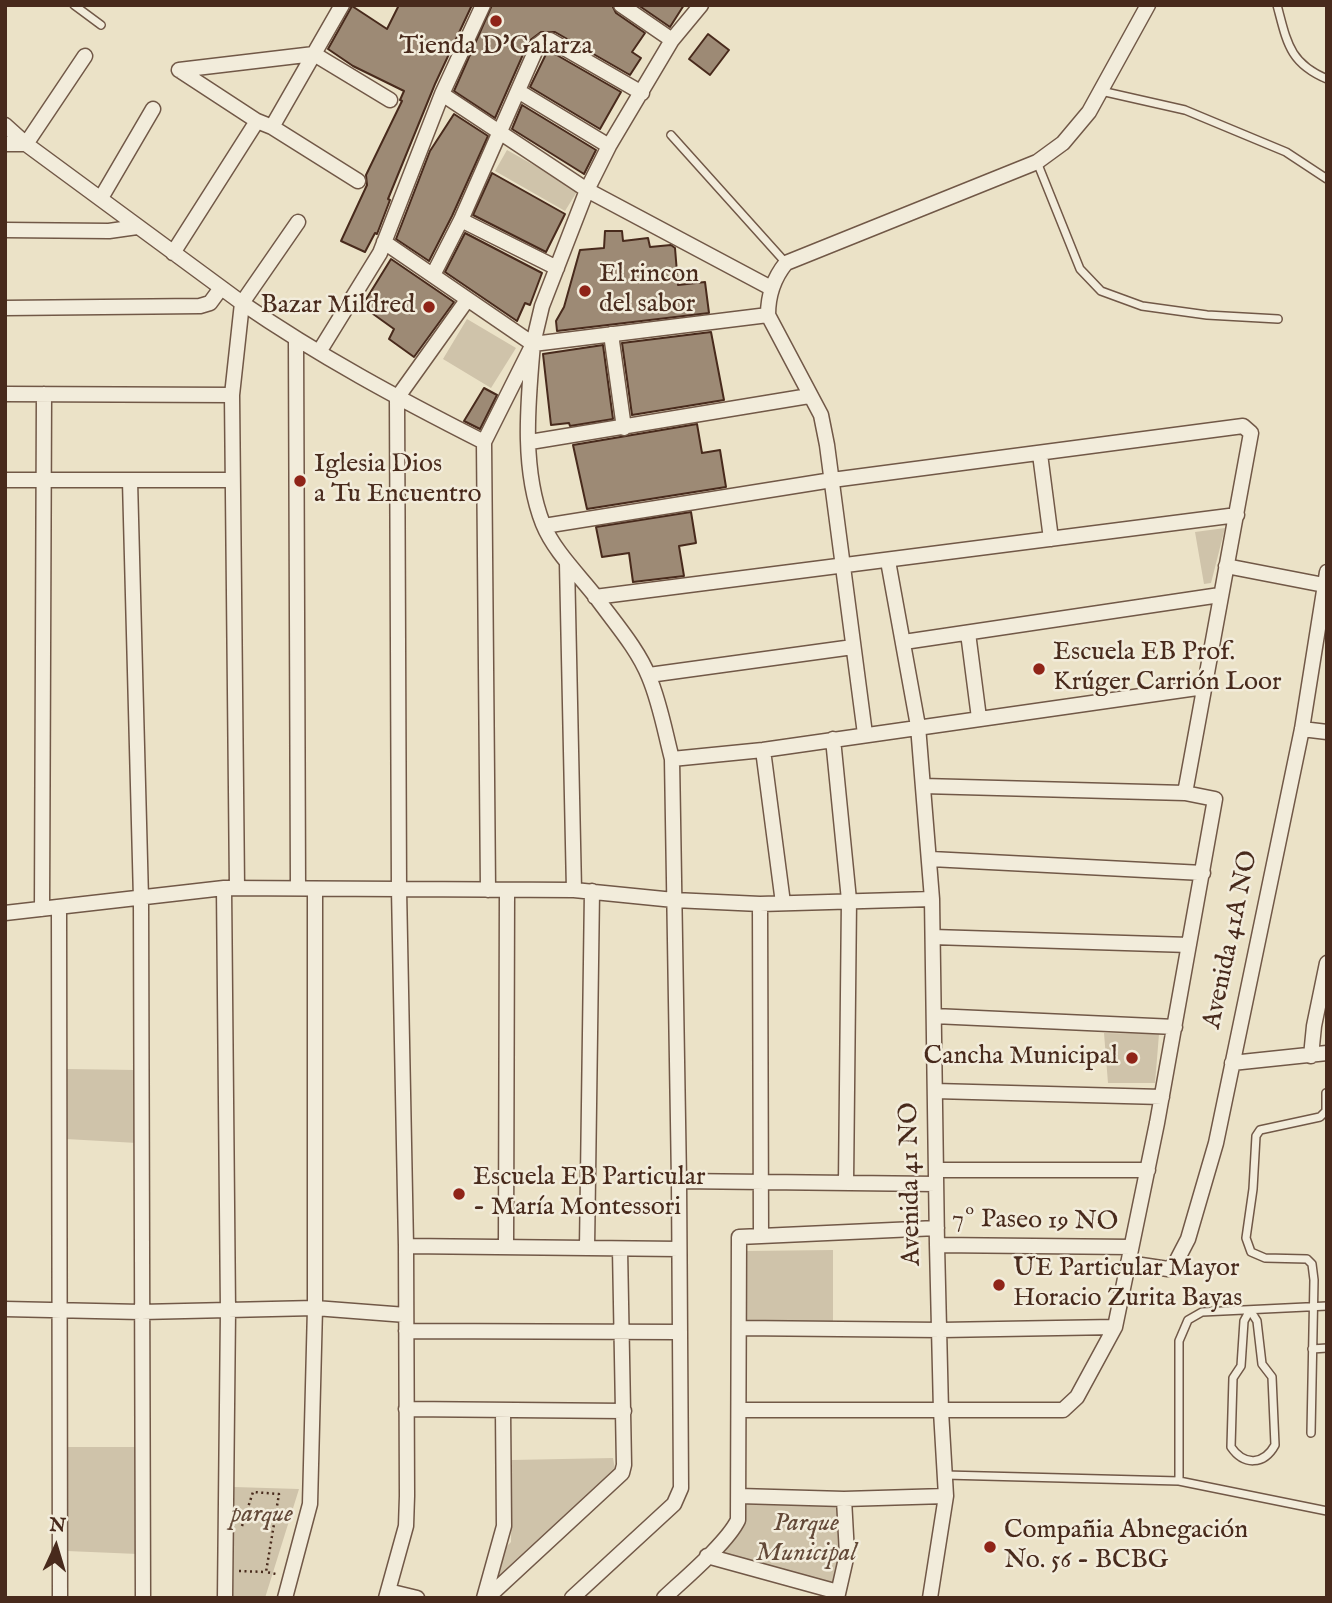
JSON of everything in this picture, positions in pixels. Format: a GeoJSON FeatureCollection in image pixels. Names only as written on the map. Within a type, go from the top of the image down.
{"type":"FeatureCollection","features":[{"type":"Feature","properties":{"kind":"street"},"geometry":{"type":"LineString","coordinates":[[272,127],[342,5]]}},
{"type":"Feature","properties":{"kind":"street"},"geometry":{"type":"LineString","coordinates":[[319,352],[384,242],[442,94],[483,5]]}},
{"type":"Feature","properties":{"kind":"street"},"geometry":{"type":"LineString","coordinates":[[621,5],[673,40]]}},
{"type":"Feature","properties":{"kind":"street"},"geometry":{"type":"LineString","coordinates":[[572,1598],[674,1504],[681,1488],[672,760],[649,675],[626,638],[567,563],[544,526],[531,483],[528,401],[533,344],[541,306],[587,190],[609,146],[673,40],[701,5]]}},
{"type":"Feature","properties":{"kind":"street"},"geometry":{"type":"LineString","coordinates":[[865,734],[821,415],[768,315],[771,288],[778,272],[786,264],[1037,162],[1063,143],[1088,111],[1149,5]]}},
{"type":"Feature","properties":{"kind":"street"},"geometry":{"type":"LineString","coordinates":[[433,275],[461,220],[538,45],[550,40],[642,93]]}},
{"type":"Feature","properties":{"kind":"street"},"geometry":{"type":"LineString","coordinates":[[358,181],[272,127],[257,121],[180,69],[314,54],[390,100]]}},
{"type":"Feature","properties":{"kind":"street"},"geometry":{"type":"LineString","coordinates":[[26,144],[85,56]]}},
{"type":"Feature","properties":{"kind":"street"},"geometry":{"type":"LineString","coordinates":[[517,91],[609,146]]}},
{"type":"Feature","properties":{"kind":"street"},"geometry":{"type":"LineString","coordinates":[[442,94],[587,190],[771,288]]}},
{"type":"Feature","properties":{"kind":"street"},"geometry":{"type":"LineString","coordinates":[[102,198],[153,109]]}},
{"type":"Feature","properties":{"kind":"street"},"geometry":{"type":"LineString","coordinates":[[173,253],[257,121]]}},
{"type":"Feature","properties":{"kind":"street"},"geometry":{"type":"LineString","coordinates":[[5,125],[26,144],[102,198],[137,227],[296,340],[397,398],[484,442]]}},
{"type":"Feature","properties":{"kind":"street"},"geometry":{"type":"LineString","coordinates":[[5,144],[26,144]]}},
{"type":"Feature","properties":{"kind":"street"},"geometry":{"type":"LineString","coordinates":[[461,220],[557,268]]}},
{"type":"Feature","properties":{"kind":"street"},"geometry":{"type":"LineString","coordinates":[[225,1598],[232,395],[242,303],[298,222]]}},
{"type":"Feature","properties":{"kind":"street"},"geometry":{"type":"LineString","coordinates":[[5,230],[109,231],[137,227]]}},
{"type":"Feature","properties":{"kind":"street"},"geometry":{"type":"LineString","coordinates":[[384,242],[533,344],[768,315]]}},
{"type":"Feature","properties":{"kind":"street"},"geometry":{"type":"LineString","coordinates":[[5,308],[200,306],[210,303],[222,288]]}},
{"type":"Feature","properties":{"kind":"street"},"geometry":{"type":"LineString","coordinates":[[417,1598],[387,1594],[406,1526],[406,1246],[398,889],[397,398],[467,300]]}},
{"type":"Feature","properties":{"kind":"street"},"geometry":{"type":"LineString","coordinates":[[611,334],[625,428]]}},
{"type":"Feature","properties":{"kind":"street"},"geometry":{"type":"LineString","coordinates":[[296,340],[298,888]]}},
{"type":"Feature","properties":{"kind":"street"},"geometry":{"type":"LineString","coordinates":[[488,890],[484,442],[533,344]]}},
{"type":"Feature","properties":{"kind":"street"},"geometry":{"type":"LineString","coordinates":[[5,394],[232,395]]}},
{"type":"Feature","properties":{"kind":"street"},"geometry":{"type":"LineString","coordinates":[[42,909],[44,394]]}},
{"type":"Feature","properties":{"kind":"street"},"geometry":{"type":"LineString","coordinates":[[530,442],[809,396]]}},
{"type":"Feature","properties":{"kind":"street"},"geometry":{"type":"LineString","coordinates":[[544,526],[832,480],[1243,426],[1251,433],[1185,793]]}},
{"type":"Feature","properties":{"kind":"street"},"geometry":{"type":"LineString","coordinates":[[1040,454],[1051,540]]}},
{"type":"Feature","properties":{"kind":"street"},"geometry":{"type":"LineString","coordinates":[[5,480],[232,480]]}},
{"type":"Feature","properties":{"kind":"street"},"geometry":{"type":"LineString","coordinates":[[130,481],[141,899],[143,1598]]}},
{"type":"Feature","properties":{"kind":"street"},"geometry":{"type":"LineString","coordinates":[[595,597],[1237,515]]}},
{"type":"Feature","properties":{"kind":"street","name":"Avenida 41 NO"},"geometry":{"type":"LineString","coordinates":[[888,561],[918,726],[931,859],[937,1245],[946,1496],[930,1598]]}},
{"type":"Feature","properties":{"kind":"street"},"geometry":{"type":"LineString","coordinates":[[567,563],[574,890]]}},
{"type":"Feature","properties":{"kind":"street"},"geometry":{"type":"LineString","coordinates":[[1226,566],[1326,579]]}},
{"type":"Feature","properties":{"kind":"street","name":"Avenida 41A NO"},"geometry":{"type":"LineString","coordinates":[[1128,1263],[1168,1269],[1175,1264],[1188,1239],[1216,1143],[1302,729],[1326,579]]}},
{"type":"Feature","properties":{"kind":"street"},"geometry":{"type":"LineString","coordinates":[[904,642],[1220,595]]}},
{"type":"Feature","properties":{"kind":"street"},"geometry":{"type":"LineString","coordinates":[[968,633],[979,718]]}},
{"type":"Feature","properties":{"kind":"street"},"geometry":{"type":"LineString","coordinates":[[649,675],[853,647]]}},
{"type":"Feature","properties":{"kind":"street"},"geometry":{"type":"LineString","coordinates":[[672,760],[763,750],[1204,687]]}},
{"type":"Feature","properties":{"kind":"street"},"geometry":{"type":"LineString","coordinates":[[1302,729],[1327,732]]}},
{"type":"Feature","properties":{"kind":"street"},"geometry":{"type":"LineString","coordinates":[[833,739],[849,900],[846,1183]]}},
{"type":"Feature","properties":{"kind":"street"},"geometry":{"type":"LineString","coordinates":[[763,750],[783,903]]}},
{"type":"Feature","properties":{"kind":"street"},"geometry":{"type":"LineString","coordinates":[[739,1410],[1063,1410],[1077,1397],[1115,1327],[1162,1097],[1215,799],[1185,793],[923,786]]}},
{"type":"Feature","properties":{"kind":"street"},"geometry":{"type":"LineString","coordinates":[[931,859],[1203,873]]}},
{"type":"Feature","properties":{"kind":"street"},"geometry":{"type":"LineString","coordinates":[[5,913],[230,888],[574,890],[674,900],[760,904],[932,899]]}},
{"type":"Feature","properties":{"kind":"street"},"geometry":{"type":"LineString","coordinates":[[285,1598],[310,1504],[315,1308],[315,889]]}},
{"type":"Feature","properties":{"kind":"street"},"geometry":{"type":"LineString","coordinates":[[506,1247],[507,890]]}},
{"type":"Feature","properties":{"kind":"street"},"geometry":{"type":"LineString","coordinates":[[587,1248],[592,891]]}},
{"type":"Feature","properties":{"kind":"street"},"geometry":{"type":"LineString","coordinates":[[760,904],[761,1236]]}},
{"type":"Feature","properties":{"kind":"street"},"geometry":{"type":"LineString","coordinates":[[59,907],[60,1598]]}},
{"type":"Feature","properties":{"kind":"street"},"geometry":{"type":"LineString","coordinates":[[933,937],[1189,945]]}},
{"type":"Feature","properties":{"kind":"street"},"geometry":{"type":"LineString","coordinates":[[1311,1056],[1327,962]]}},
{"type":"Feature","properties":{"kind":"street"},"geometry":{"type":"LineString","coordinates":[[934,1016],[1175,1027]]}},
{"type":"Feature","properties":{"kind":"street"},"geometry":{"type":"LineString","coordinates":[[1231,1063],[1327,1053]]}},
{"type":"Feature","properties":{"kind":"street"},"geometry":{"type":"LineString","coordinates":[[935,1091],[1162,1097]]}},
{"type":"Feature","properties":{"kind":"street"},"geometry":{"type":"LineString","coordinates":[[679,1181],[846,1183],[936,1177],[1147,1170]]}},
{"type":"Feature","properties":{"kind":"street"},"geometry":{"type":"LineString","coordinates":[[664,1598],[736,1524],[739,1496],[739,1237],[937,1228]]}},
{"type":"Feature","properties":{"kind":"street","name":"7º Paseo 19 NO"},"geometry":{"type":"LineString","coordinates":[[937,1245],[1131,1247]]}},
{"type":"Feature","properties":{"kind":"street"},"geometry":{"type":"LineString","coordinates":[[406,1246],[679,1249]]}},
{"type":"Feature","properties":{"kind":"street"},"geometry":{"type":"LineString","coordinates":[[486,1598],[622,1473],[625,1465],[620,1249]]}},
{"type":"Feature","properties":{"kind":"street"},"geometry":{"type":"LineString","coordinates":[[5,1309],[141,1312],[315,1308],[406,1315]]}},
{"type":"Feature","properties":{"kind":"street"},"geometry":{"type":"LineString","coordinates":[[739,1328],[1115,1327]]}},
{"type":"Feature","properties":{"kind":"street"},"geometry":{"type":"LineString","coordinates":[[406,1331],[679,1332]]}},
{"type":"Feature","properties":{"kind":"street"},"geometry":{"type":"LineString","coordinates":[[406,1409],[624,1411]]}},
{"type":"Feature","properties":{"kind":"street"},"geometry":{"type":"LineString","coordinates":[[486,1598],[503,1526],[503,1410]]}},
{"type":"Feature","properties":{"kind":"street"},"geometry":{"type":"LineString","coordinates":[[739,1496],[844,1499],[946,1496]]}},
{"type":"Feature","properties":{"kind":"street"},"geometry":{"type":"LineString","coordinates":[[707,1556],[838,1595],[847,1545],[844,1499]]}},
{"type":"Feature","properties":{"kind":"lane"},"geometry":{"type":"LineString","coordinates":[[74,5],[101,25]]}},
{"type":"Feature","properties":{"kind":"lane"},"geometry":{"type":"LineString","coordinates":[[1277,5],[1288,46],[1299,64],[1327,79]]}},
{"type":"Feature","properties":{"kind":"lane"},"geometry":{"type":"LineString","coordinates":[[1100,91],[1185,110],[1286,152],[1327,178]]}},
{"type":"Feature","properties":{"kind":"lane"},"geometry":{"type":"LineString","coordinates":[[671,135],[786,264]]}},
{"type":"Feature","properties":{"kind":"lane"},"geometry":{"type":"LineString","coordinates":[[1037,162],[1080,269],[1101,291],[1142,306],[1207,315],[1278,319]]}},
{"type":"Feature","properties":{"kind":"lane"},"geometry":{"type":"LineString","coordinates":[[1311,1433],[1312,1264],[1307,1259],[1265,1258],[1251,1252],[1246,1238],[1253,1189],[1256,1136],[1260,1130],[1320,1117],[1326,1111],[1326,1093]]}},
{"type":"Feature","properties":{"kind":"lane"},"geometry":{"type":"LineString","coordinates":[[1179,1481],[1179,1341],[1188,1320],[1202,1312],[1327,1306]]}},
{"type":"Feature","properties":{"kind":"lane"},"geometry":{"type":"LineString","coordinates":[[1250,1310],[1257,1321],[1262,1364],[1272,1377],[1275,1446],[1263,1459],[1254,1461],[1244,1460],[1231,1447],[1233,1378],[1241,1366],[1244,1321],[1250,1310]]}},
{"type":"Feature","properties":{"kind":"lane"},"geometry":{"type":"LineString","coordinates":[[1312,1349],[1327,1348]]}},
{"type":"Feature","properties":{"kind":"lane"},"geometry":{"type":"LineString","coordinates":[[945,1475],[1179,1481],[1327,1511]]}},
{"type":"Feature","properties":{"kind":"path"},"geometry":{"type":"LineString","coordinates":[[241,1529],[253,1492],[279,1494],[266,1572]]}},
{"type":"Feature","properties":{"kind":"path"},"geometry":{"type":"LineString","coordinates":[[238,1561],[239,1571],[266,1572],[291,1577]]}},
{"type":"Feature","properties":{"kind":"green space"},"geometry":{"type":"Polygon","coordinates":[[[507,150],[578,190],[565,211],[495,171],[507,150]]]}},
{"type":"Feature","properties":{"kind":"green space"},"geometry":{"type":"Polygon","coordinates":[[[467,319],[516,348],[491,388],[443,359],[467,319]]]}},
{"type":"Feature","properties":{"kind":"green space"},"geometry":{"type":"Polygon","coordinates":[[[1225,528],[1211,583],[1204,584],[1195,532],[1225,528]]]}},
{"type":"Feature","properties":{"kind":"green space","name":"Cancha Municipal"},"geometry":{"type":"Polygon","coordinates":[[[1104,1033],[1159,1034],[1155,1083],[1108,1083],[1104,1033]]]}},
{"type":"Feature","properties":{"kind":"green space"},"geometry":{"type":"Polygon","coordinates":[[[67,1069],[136,1070],[137,1143],[66,1139],[67,1069]]]}},
{"type":"Feature","properties":{"kind":"green space"},"geometry":{"type":"Polygon","coordinates":[[[833,1250],[833,1323],[746,1323],[746,1251],[833,1250]]]}},
{"type":"Feature","properties":{"kind":"green space"},"geometry":{"type":"Polygon","coordinates":[[[66,1447],[136,1447],[138,1554],[67,1551],[66,1447]]]}},
{"type":"Feature","properties":{"kind":"green space"},"geometry":{"type":"Polygon","coordinates":[[[613,1458],[616,1474],[495,1586],[501,1552],[511,1542],[512,1460],[613,1458]]]}},
{"type":"Feature","properties":{"kind":"green space","name":"parque"},"geometry":{"type":"Polygon","coordinates":[[[234,1487],[299,1489],[265,1598],[233,1598],[234,1487]]]}},
{"type":"Feature","properties":{"kind":"green space","name":"Parque Municipal"},"geometry":{"type":"Polygon","coordinates":[[[743,1501],[839,1503],[843,1551],[835,1584],[715,1554],[743,1501]]]}},
{"type":"Feature","properties":{"kind":"building"},"geometry":{"type":"Polygon","coordinates":[[[399,5],[472,5],[435,84],[388,199],[390,200],[377,234],[375,233],[365,252],[341,241],[367,185],[366,175],[402,101],[400,100],[404,91],[353,66],[328,49],[352,6],[387,29],[399,5]]]}},
{"type":"Feature","properties":{"kind":"building"},"geometry":{"type":"Polygon","coordinates":[[[492,5],[612,5],[616,13],[645,33],[632,52],[641,58],[630,75],[555,32],[541,32],[529,41],[495,118],[454,91],[492,5]]]}},
{"type":"Feature","properties":{"kind":"building"},"geometry":{"type":"Polygon","coordinates":[[[638,5],[684,5],[670,27],[638,5]]]}},
{"type":"Feature","properties":{"kind":"building"},"geometry":{"type":"Polygon","coordinates":[[[708,34],[729,50],[710,75],[689,59],[708,34]]]}},
{"type":"Feature","properties":{"kind":"building"},"geometry":{"type":"Polygon","coordinates":[[[548,50],[621,92],[600,129],[530,87],[548,50]]]}},
{"type":"Feature","properties":{"kind":"building"},"geometry":{"type":"Polygon","coordinates":[[[522,105],[596,150],[584,174],[512,129],[522,105]]]}},
{"type":"Feature","properties":{"kind":"building"},"geometry":{"type":"Polygon","coordinates":[[[454,114],[488,136],[429,261],[396,239],[430,151],[454,114]]]}},
{"type":"Feature","properties":{"kind":"building"},"geometry":{"type":"Polygon","coordinates":[[[492,173],[565,214],[546,252],[473,215],[492,173]]]}},
{"type":"Feature","properties":{"kind":"building"},"geometry":{"type":"Polygon","coordinates":[[[605,231],[622,231],[623,241],[648,238],[650,247],[671,245],[675,248],[678,285],[705,282],[709,313],[557,331],[556,321],[564,307],[580,250],[604,248],[605,231]]]}},
{"type":"Feature","properties":{"kind":"building"},"geometry":{"type":"Polygon","coordinates":[[[465,233],[542,273],[530,305],[525,303],[517,321],[445,272],[465,233]]]}},
{"type":"Feature","properties":{"kind":"building"},"geometry":{"type":"Polygon","coordinates":[[[391,259],[454,302],[414,357],[389,339],[394,329],[362,306],[391,259]]]}},
{"type":"Feature","properties":{"kind":"building"},"geometry":{"type":"Polygon","coordinates":[[[711,332],[724,400],[632,415],[622,343],[711,332]]]}},
{"type":"Feature","properties":{"kind":"building"},"geometry":{"type":"Polygon","coordinates":[[[603,345],[613,419],[570,426],[569,423],[551,425],[543,354],[603,345]]]}},
{"type":"Feature","properties":{"kind":"building"},"geometry":{"type":"Polygon","coordinates":[[[484,388],[497,395],[480,429],[464,421],[484,388]]]}},
{"type":"Feature","properties":{"kind":"building"},"geometry":{"type":"Polygon","coordinates":[[[697,424],[702,453],[720,450],[726,487],[587,509],[573,445],[697,424]]]}},
{"type":"Feature","properties":{"kind":"building"},"geometry":{"type":"Polygon","coordinates":[[[691,512],[696,543],[679,546],[684,576],[633,582],[629,553],[602,557],[596,527],[691,512]]]}},
{"type":"Feature","properties":{"kind":"place","name":"Tienda D'Galarza"},"geometry":{"type":"Point","coordinates":[496,21]}},
{"type":"Feature","properties":{"kind":"place","name":"El rincon del sabor"},"geometry":{"type":"Point","coordinates":[585,291]}},
{"type":"Feature","properties":{"kind":"place","name":"Bazar Mildred"},"geometry":{"type":"Point","coordinates":[429,307]}},
{"type":"Feature","properties":{"kind":"place","name":"Iglesia Dios a Tu Encuentro"},"geometry":{"type":"Point","coordinates":[300,481]}},
{"type":"Feature","properties":{"kind":"place","name":"Escuela EB Prof. Krúger Carrión Loor"},"geometry":{"type":"Point","coordinates":[1039,669]}},
{"type":"Feature","properties":{"kind":"place","name":"Cancha Municipal"},"geometry":{"type":"Point","coordinates":[1132,1058]}},
{"type":"Feature","properties":{"kind":"place","name":"Escuela EB Particular - María Montessori"},"geometry":{"type":"Point","coordinates":[459,1194]}},
{"type":"Feature","properties":{"kind":"place","name":"UE Particular Mayor Horacio Zurita Bayas"},"geometry":{"type":"Point","coordinates":[999,1285]}},
{"type":"Feature","properties":{"kind":"place","name":"Compañia Abnegación No. 56 - BCBG"},"geometry":{"type":"Point","coordinates":[990,1547]}}]}
